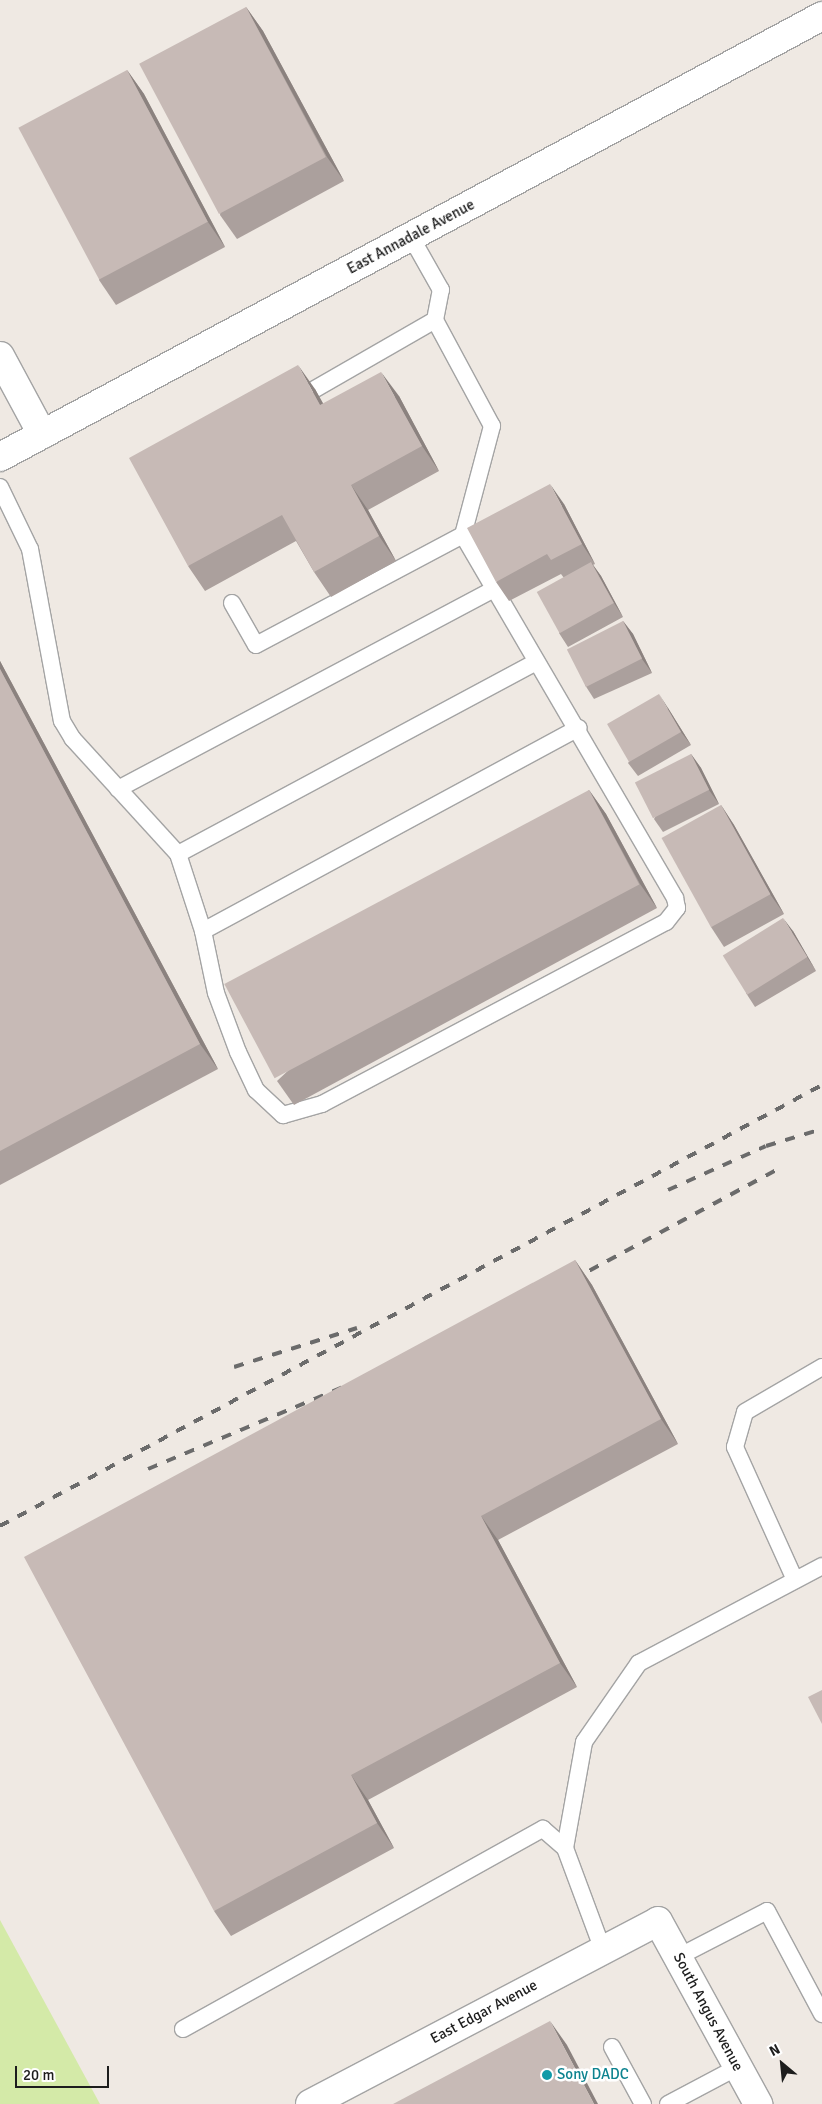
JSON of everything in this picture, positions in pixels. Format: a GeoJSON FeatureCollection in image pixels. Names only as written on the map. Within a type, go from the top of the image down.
{"type":"FeatureCollection","features":[{"type":"Feature","properties":{"kind":"street","name":"East Annadale Avenue"},"geometry":{"type":"LineString","coordinates":[[0,457],[822,16]]}},
{"type":"Feature","properties":{"kind":"street"},"geometry":{"type":"LineString","coordinates":[[0,356],[42,434]]}},
{"type":"Feature","properties":{"kind":"street","name":"East Edgar Avenue"},"geometry":{"type":"LineString","coordinates":[[310,2104],[658,1921]]}},
{"type":"Feature","properties":{"kind":"street","name":"South Angus Avenue"},"geometry":{"type":"LineString","coordinates":[[658,1921],[758,2104]]}},
{"type":"Feature","properties":{"kind":"lane"},"geometry":{"type":"LineString","coordinates":[[0,487],[30,549],[62,721],[118,789],[178,854],[203,931],[216,993],[238,1052],[256,1090],[283,1115],[322,1104],[666,922],[677,908],[675,898],[579,728],[534,663],[463,535],[492,426],[435,320],[441,290],[411,237]]}},
{"type":"Feature","properties":{"kind":"lane"},"geometry":{"type":"LineString","coordinates":[[315,389],[435,320]]}},
{"type":"Feature","properties":{"kind":"lane"},"geometry":{"type":"LineString","coordinates":[[232,603],[256,645],[463,535]]}},
{"type":"Feature","properties":{"kind":"lane"},"geometry":{"type":"LineString","coordinates":[[118,789],[493,590]]}},
{"type":"Feature","properties":{"kind":"lane"},"geometry":{"type":"LineString","coordinates":[[178,854],[534,663]]}},
{"type":"Feature","properties":{"kind":"lane"},"geometry":{"type":"LineString","coordinates":[[203,931],[579,728]]}},
{"type":"Feature","properties":{"kind":"lane"},"geometry":{"type":"LineString","coordinates":[[795,1580],[735,1447],[745,1412],[822,1367]]}},
{"type":"Feature","properties":{"kind":"lane"},"geometry":{"type":"LineString","coordinates":[[565,1848],[584,1742],[639,1664],[822,1566]]}},
{"type":"Feature","properties":{"kind":"lane"},"geometry":{"type":"LineString","coordinates":[[183,2029],[543,1829],[565,1848],[603,1950]]}},
{"type":"Feature","properties":{"kind":"lane"},"geometry":{"type":"LineString","coordinates":[[678,1957],[767,1911],[822,2014]]}},
{"type":"Feature","properties":{"kind":"lane"},"geometry":{"type":"LineString","coordinates":[[612,2047],[643,2104]]}},
{"type":"Feature","properties":{"kind":"lane"},"geometry":{"type":"LineString","coordinates":[[668,2104],[738,2067]]}},
{"type":"Feature","properties":{"kind":"green space"},"geometry":{"type":"Polygon","coordinates":[[[0,1920],[100,2104],[0,2104],[0,1920]]]}},
{"type":"Feature","properties":{"kind":"building"},"geometry":{"type":"Polygon","coordinates":[[[246,7],[326,157],[219,214],[139,64],[246,7]]]}},
{"type":"Feature","properties":{"kind":"building"},"geometry":{"type":"Polygon","coordinates":[[[127,70],[208,222],[99,280],[18,128],[127,70]]]}},
{"type":"Feature","properties":{"kind":"building"},"geometry":{"type":"Polygon","coordinates":[[[298,365],[320,405],[381,372],[422,446],[351,485],[379,536],[314,572],[282,515],[188,566],[129,458],[298,365]]]}},
{"type":"Feature","properties":{"kind":"building"},"geometry":{"type":"Polygon","coordinates":[[[550,484],[582,544],[551,560],[547,554],[496,582],[467,528],[550,484]]]}},
{"type":"Feature","properties":{"kind":"building"},"geometry":{"type":"Polygon","coordinates":[[[591,562],[614,603],[560,633],[537,592],[591,562]]]}},
{"type":"Feature","properties":{"kind":"building"},"geometry":{"type":"Polygon","coordinates":[[[623,621],[642,658],[586,687],[567,650],[623,621]]]}},
{"type":"Feature","properties":{"kind":"building"},"geometry":{"type":"Polygon","coordinates":[[[0,669],[200,1044],[0,1151],[0,669]]]}},
{"type":"Feature","properties":{"kind":"building"},"geometry":{"type":"Polygon","coordinates":[[[659,694],[681,732],[629,762],[607,724],[659,694]]]}},
{"type":"Feature","properties":{"kind":"building"},"geometry":{"type":"Polygon","coordinates":[[[691,754],[709,790],[653,818],[635,783],[691,754]]]}},
{"type":"Feature","properties":{"kind":"building"},"geometry":{"type":"Polygon","coordinates":[[[589,790],[639,884],[275,1078],[224,984],[589,790]]]}},
{"type":"Feature","properties":{"kind":"building"},"geometry":{"type":"Polygon","coordinates":[[[721,805],[770,894],[711,927],[662,838],[721,805]]]}},
{"type":"Feature","properties":{"kind":"building"},"geometry":{"type":"Polygon","coordinates":[[[783,918],[807,957],[747,995],[723,956],[783,918]]]}},
{"type":"Feature","properties":{"kind":"building"},"geometry":{"type":"Polygon","coordinates":[[[575,1260],[661,1419],[481,1516],[560,1663],[351,1775],[377,1823],[214,1911],[24,1557],[575,1260]]]}},
{"type":"Feature","properties":{"kind":"building"},"geometry":{"type":"Polygon","coordinates":[[[822,1690],[822,1724],[808,1697],[822,1690]]]}},
{"type":"Feature","properties":{"kind":"building"},"geometry":{"type":"Polygon","coordinates":[[[550,2021],[594,2104],[393,2104],[550,2021]]]}},
{"type":"Feature","properties":{"kind":"railway"},"geometry":{"type":"LineString","coordinates":[[0,1526],[822,1085]]}},
{"type":"Feature","properties":{"kind":"railway"},"geometry":{"type":"LineString","coordinates":[[668,1190],[766,1146],[822,1129]]}},
{"type":"Feature","properties":{"kind":"railway"},"geometry":{"type":"LineString","coordinates":[[572,1280],[778,1169]]}},
{"type":"Feature","properties":{"kind":"railway"},"geometry":{"type":"LineString","coordinates":[[234,1367],[357,1328]]}},
{"type":"Feature","properties":{"kind":"railway"},"geometry":{"type":"LineString","coordinates":[[148,1469],[343,1387]]}},
{"type":"Feature","properties":{"kind":"place","name":"Sony DADC"},"geometry":{"type":"Point","coordinates":[547,2075]}}]}
